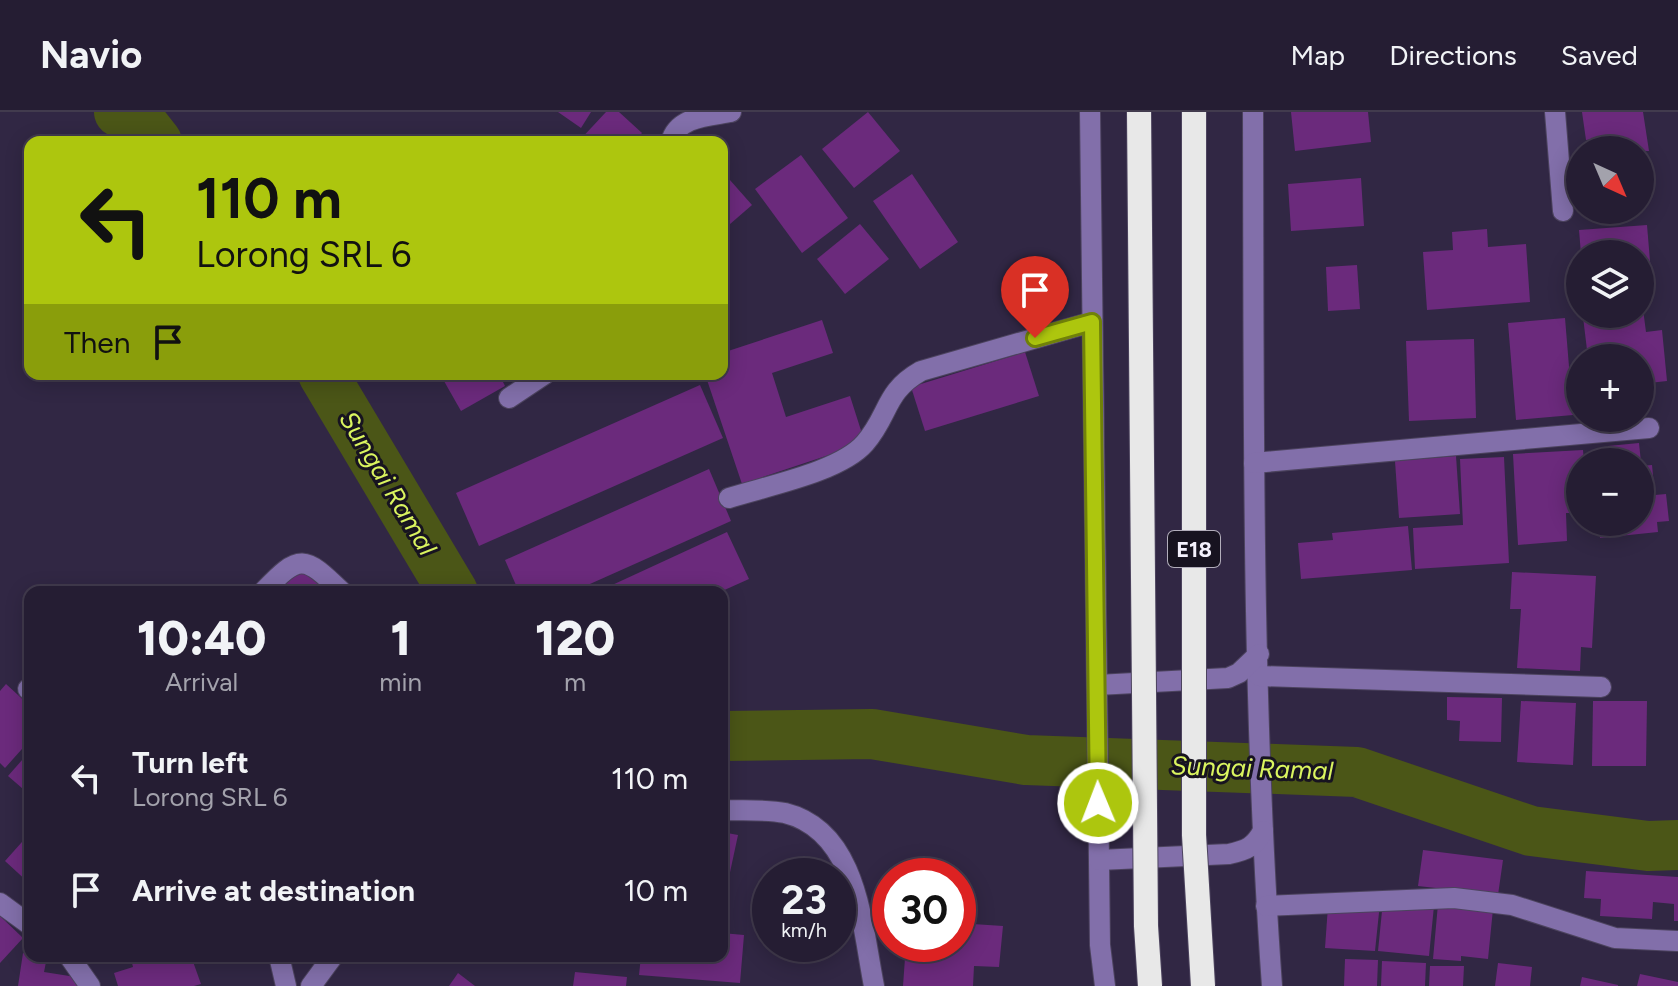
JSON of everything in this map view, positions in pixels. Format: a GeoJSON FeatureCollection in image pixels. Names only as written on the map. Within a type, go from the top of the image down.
{"type":"FeatureCollection","features":[{"type":"Feature","properties":{"kind":"highway","name":"E18"},"geometry":{"type":"LineString","coordinates":[[1139,112],[1146,926],[1150,986]]}},
{"type":"Feature","properties":{"kind":"highway","name":"E18"},"geometry":{"type":"LineString","coordinates":[[1194,112],[1194,835],[1203,986]]}},
{"type":"Feature","properties":{"kind":"street"},"geometry":{"type":"LineString","coordinates":[[673,136],[687,121],[731,112]]}},
{"type":"Feature","properties":{"kind":"street"},"geometry":{"type":"LineString","coordinates":[[1090,112],[1098,829],[1100,945],[1105,986]]}},
{"type":"Feature","properties":{"kind":"street"},"geometry":{"type":"LineString","coordinates":[[1253,112],[1254,463],[1259,708],[1272,986]]}},
{"type":"Feature","properties":{"kind":"street"},"geometry":{"type":"LineString","coordinates":[[1555,112],[1563,211]]}},
{"type":"Feature","properties":{"kind":"street"},"geometry":{"type":"LineString","coordinates":[[729,498],[854,455],[875,429],[891,396],[903,381],[921,371],[1092,322]]}},
{"type":"Feature","properties":{"kind":"street"},"geometry":{"type":"LineString","coordinates":[[509,398],[536,380]]}},
{"type":"Feature","properties":{"kind":"street"},"geometry":{"type":"LineString","coordinates":[[1254,463],[1604,432]]}},
{"type":"Feature","properties":{"kind":"street"},"geometry":{"type":"LineString","coordinates":[[269,586],[297,563],[311,564],[335,586]]}},
{"type":"Feature","properties":{"kind":"street"},"geometry":{"type":"LineString","coordinates":[[1097,685],[1228,678],[1239,673],[1259,654]]}},
{"type":"Feature","properties":{"kind":"street"},"geometry":{"type":"LineString","coordinates":[[1259,676],[1601,687]]}},
{"type":"Feature","properties":{"kind":"street"},"geometry":{"type":"LineString","coordinates":[[1228,678],[1239,685],[1259,708]]}},
{"type":"Feature","properties":{"kind":"street"},"geometry":{"type":"LineString","coordinates":[[728,810],[785,813],[819,829],[837,851],[852,880],[874,986]]}},
{"type":"Feature","properties":{"kind":"street"},"geometry":{"type":"LineString","coordinates":[[1099,860],[1229,854],[1248,850],[1256,844],[1263,831]]}},
{"type":"Feature","properties":{"kind":"street"},"geometry":{"type":"LineString","coordinates":[[1229,854],[1248,859],[1265,877]]}},
{"type":"Feature","properties":{"kind":"street"},"geometry":{"type":"LineString","coordinates":[[1266,906],[1454,898],[1512,905],[1615,938],[1677,941]]}},
{"type":"Feature","properties":{"kind":"street"},"geometry":{"type":"LineString","coordinates":[[0,903],[24,921]]}},
{"type":"Feature","properties":{"kind":"street"},"geometry":{"type":"LineString","coordinates":[[73,962],[90,986]]}},
{"type":"Feature","properties":{"kind":"street"},"geometry":{"type":"LineString","coordinates":[[280,962],[286,986]]}},
{"type":"Feature","properties":{"kind":"street"},"geometry":{"type":"LineString","coordinates":[[311,986],[329,962]]}},
{"type":"Feature","properties":{"kind":"building"},"geometry":{"type":"Polygon","coordinates":[[[558,112],[591,112],[581,128],[558,112]]]}},
{"type":"Feature","properties":{"kind":"building"},"geometry":{"type":"Polygon","coordinates":[[[606,112],[619,112],[642,133],[639,136],[584,136],[606,112]]]}},
{"type":"Feature","properties":{"kind":"building"},"geometry":{"type":"Polygon","coordinates":[[[868,112],[900,151],[854,188],[822,149],[868,112]]]}},
{"type":"Feature","properties":{"kind":"building"},"geometry":{"type":"Polygon","coordinates":[[[1291,112],[1368,112],[1371,142],[1295,151],[1291,112]]]}},
{"type":"Feature","properties":{"kind":"building"},"geometry":{"type":"Polygon","coordinates":[[[1582,112],[1643,112],[1647,136],[1585,136],[1582,112]]]}},
{"type":"Feature","properties":{"kind":"building"},"geometry":{"type":"Polygon","coordinates":[[[801,155],[848,218],[802,253],[755,189],[801,155]]]}},
{"type":"Feature","properties":{"kind":"building"},"geometry":{"type":"Polygon","coordinates":[[[912,174],[958,242],[920,269],[873,201],[912,174]]]}},
{"type":"Feature","properties":{"kind":"building"},"geometry":{"type":"Polygon","coordinates":[[[728,178],[752,205],[728,226],[728,178]]]}},
{"type":"Feature","properties":{"kind":"building"},"geometry":{"type":"Polygon","coordinates":[[[1361,178],[1364,226],[1291,231],[1288,184],[1361,178]]]}},
{"type":"Feature","properties":{"kind":"building"},"geometry":{"type":"Polygon","coordinates":[[[860,224],[889,259],[845,294],[817,259],[860,224]]]}},
{"type":"Feature","properties":{"kind":"building"},"geometry":{"type":"Polygon","coordinates":[[[1647,225],[1648,240],[1580,240],[1579,230],[1647,225]]]}},
{"type":"Feature","properties":{"kind":"building"},"geometry":{"type":"Polygon","coordinates":[[[1487,229],[1488,247],[1526,244],[1530,302],[1427,310],[1423,252],[1453,250],[1452,232],[1487,229]]]}},
{"type":"Feature","properties":{"kind":"building"},"geometry":{"type":"Polygon","coordinates":[[[1357,265],[1360,309],[1328,311],[1326,267],[1357,265]]]}},
{"type":"Feature","properties":{"kind":"building"},"geometry":{"type":"Polygon","coordinates":[[[1565,318],[1566,416],[1516,420],[1508,323],[1565,318]]]}},
{"type":"Feature","properties":{"kind":"building"},"geometry":{"type":"Polygon","coordinates":[[[822,320],[833,353],[772,373],[786,417],[850,396],[865,443],[742,484],[707,380],[728,380],[728,351],[822,320]]]}},
{"type":"Feature","properties":{"kind":"building"},"geometry":{"type":"Polygon","coordinates":[[[1584,328],[1645,328],[1646,332],[1662,330],[1667,381],[1654,382],[1654,344],[1586,344],[1584,328]]]}},
{"type":"Feature","properties":{"kind":"building"},"geometry":{"type":"Polygon","coordinates":[[[1474,339],[1476,418],[1409,421],[1406,341],[1474,339]]]}},
{"type":"Feature","properties":{"kind":"building"},"geometry":{"type":"Polygon","coordinates":[[[1025,352],[1039,396],[925,431],[911,387],[1025,352]]]}},
{"type":"Feature","properties":{"kind":"building"},"geometry":{"type":"Polygon","coordinates":[[[443,380],[502,380],[505,386],[461,411],[443,380]]]}},
{"type":"Feature","properties":{"kind":"building"},"geometry":{"type":"Polygon","coordinates":[[[700,385],[723,438],[479,546],[456,493],[700,385]]]}},
{"type":"Feature","properties":{"kind":"building"},"geometry":{"type":"Polygon","coordinates":[[[1639,443],[1640,448],[1608,448],[1639,443]]]}},
{"type":"Feature","properties":{"kind":"building"},"geometry":{"type":"Polygon","coordinates":[[[1566,451],[1567,541],[1518,545],[1513,454],[1566,451]]]}},
{"type":"Feature","properties":{"kind":"building"},"geometry":{"type":"Polygon","coordinates":[[[1456,456],[1460,514],[1399,518],[1395,461],[1456,456]]]}},
{"type":"Feature","properties":{"kind":"building"},"geometry":{"type":"Polygon","coordinates":[[[1504,457],[1509,563],[1415,569],[1413,528],[1463,525],[1460,459],[1504,457]]]}},
{"type":"Feature","properties":{"kind":"building"},"geometry":{"type":"Polygon","coordinates":[[[709,469],[731,521],[585,586],[516,586],[505,560],[709,469]]]}},
{"type":"Feature","properties":{"kind":"building"},"geometry":{"type":"Polygon","coordinates":[[[1654,485],[1655,495],[1666,494],[1669,521],[1657,522],[1658,532],[1654,532],[1654,485]]]}},
{"type":"Feature","properties":{"kind":"building"},"geometry":{"type":"Polygon","coordinates":[[[1408,526],[1412,570],[1301,579],[1298,543],[1333,540],[1332,533],[1408,526]]]}},
{"type":"Feature","properties":{"kind":"building"},"geometry":{"type":"Polygon","coordinates":[[[727,532],[749,579],[728,588],[728,586],[610,586],[727,532]]]}},
{"type":"Feature","properties":{"kind":"building"},"geometry":{"type":"Polygon","coordinates":[[[302,567],[323,586],[284,586],[302,567]]]}},
{"type":"Feature","properties":{"kind":"building"},"geometry":{"type":"Polygon","coordinates":[[[1512,572],[1596,576],[1592,648],[1581,647],[1580,671],[1517,668],[1521,609],[1510,609],[1512,572]]]}},
{"type":"Feature","properties":{"kind":"building"},"geometry":{"type":"Polygon","coordinates":[[[6,684],[24,700],[24,747],[5,768],[0,763],[0,691],[6,684]]]}},
{"type":"Feature","properties":{"kind":"building"},"geometry":{"type":"Polygon","coordinates":[[[1447,697],[1502,698],[1501,742],[1459,741],[1460,721],[1447,720],[1447,697]]]}},
{"type":"Feature","properties":{"kind":"building"},"geometry":{"type":"Polygon","coordinates":[[[1521,701],[1576,703],[1573,765],[1517,762],[1521,701]]]}},
{"type":"Feature","properties":{"kind":"building"},"geometry":{"type":"Polygon","coordinates":[[[1593,701],[1647,701],[1646,766],[1592,766],[1593,701]]]}},
{"type":"Feature","properties":{"kind":"building"},"geometry":{"type":"Polygon","coordinates":[[[24,758],[24,790],[8,776],[24,758]]]}},
{"type":"Feature","properties":{"kind":"building"},"geometry":{"type":"Polygon","coordinates":[[[728,833],[738,835],[728,882],[728,833]]]}},
{"type":"Feature","properties":{"kind":"building"},"geometry":{"type":"Polygon","coordinates":[[[24,840],[24,878],[5,861],[24,840]]]}},
{"type":"Feature","properties":{"kind":"building"},"geometry":{"type":"Polygon","coordinates":[[[1423,850],[1503,860],[1498,895],[1418,886],[1423,850]]]}},
{"type":"Feature","properties":{"kind":"building"},"geometry":{"type":"Polygon","coordinates":[[[1586,871],[1678,877],[1678,921],[1674,921],[1674,904],[1653,902],[1652,919],[1600,916],[1601,899],[1584,898],[1586,871]]]}},
{"type":"Feature","properties":{"kind":"building"},"geometry":{"type":"Polygon","coordinates":[[[1383,901],[1434,906],[1429,956],[1378,951],[1383,901]]]}},
{"type":"Feature","properties":{"kind":"building"},"geometry":{"type":"Polygon","coordinates":[[[1380,903],[1375,951],[1325,948],[1328,906],[1380,903]]]}},
{"type":"Feature","properties":{"kind":"building"},"geometry":{"type":"Polygon","coordinates":[[[1438,904],[1493,909],[1488,959],[1461,956],[1461,961],[1433,959],[1438,904]]]}},
{"type":"Feature","properties":{"kind":"building"},"geometry":{"type":"Polygon","coordinates":[[[0,916],[23,938],[0,963],[0,916]]]}},
{"type":"Feature","properties":{"kind":"building"},"geometry":{"type":"Polygon","coordinates":[[[976,924],[1003,926],[999,967],[974,966],[973,986],[903,986],[905,962],[976,962],[976,924]]]}},
{"type":"Feature","properties":{"kind":"building"},"geometry":{"type":"Polygon","coordinates":[[[728,934],[744,935],[740,983],[639,975],[640,962],[728,962],[728,934]]]}},
{"type":"Feature","properties":{"kind":"building"},"geometry":{"type":"Polygon","coordinates":[[[23,953],[24,962],[46,962],[44,972],[82,978],[81,986],[18,986],[23,953]]]}},
{"type":"Feature","properties":{"kind":"building"},"geometry":{"type":"Polygon","coordinates":[[[1345,959],[1378,960],[1377,986],[1344,986],[1345,959]]]}},
{"type":"Feature","properties":{"kind":"building"},"geometry":{"type":"Polygon","coordinates":[[[1382,961],[1426,963],[1425,986],[1381,986],[1382,961]]]}},
{"type":"Feature","properties":{"kind":"building"},"geometry":{"type":"Polygon","coordinates":[[[132,962],[193,962],[201,984],[118,986],[114,973],[133,967],[132,962]]]}},
{"type":"Feature","properties":{"kind":"building"},"geometry":{"type":"Polygon","coordinates":[[[1498,963],[1532,967],[1530,986],[1495,986],[1498,963]]]}},
{"type":"Feature","properties":{"kind":"building"},"geometry":{"type":"Polygon","coordinates":[[[1430,966],[1464,966],[1463,986],[1429,986],[1430,966]]]}},
{"type":"Feature","properties":{"kind":"building"},"geometry":{"type":"Polygon","coordinates":[[[575,972],[627,977],[626,986],[573,986],[575,972]]]}},
{"type":"Feature","properties":{"kind":"building"},"geometry":{"type":"Polygon","coordinates":[[[458,973],[475,986],[449,986],[458,973]]]}},
{"type":"Feature","properties":{"kind":"building"},"geometry":{"type":"Polygon","coordinates":[[[1640,974],[1678,982],[1678,986],[1637,986],[1640,974]]]}},
{"type":"Feature","properties":{"kind":"building"},"geometry":{"type":"Polygon","coordinates":[[[1582,977],[1618,985],[1618,986],[1580,986],[1582,977]]]}},
{"type":"Feature","properties":{"kind":"waterway","name":"Sungai Ramal"},"geometry":{"type":"LineString","coordinates":[[119,112],[146,128],[152,136]]}},
{"type":"Feature","properties":{"kind":"waterway","name":"Sungai Ramal"},"geometry":{"type":"LineString","coordinates":[[327,380],[449,586]]}},
{"type":"Feature","properties":{"kind":"waterway","name":"Sungai Ramal"},"geometry":{"type":"LineString","coordinates":[[728,736],[872,734],[1026,760],[1357,772],[1531,831],[1648,846],[1678,845]]}},
{"type":"Feature","properties":{"kind":"route"},"geometry":{"type":"LineString","coordinates":[[1035,338],[1092,322],[1098,803]]}}]}
